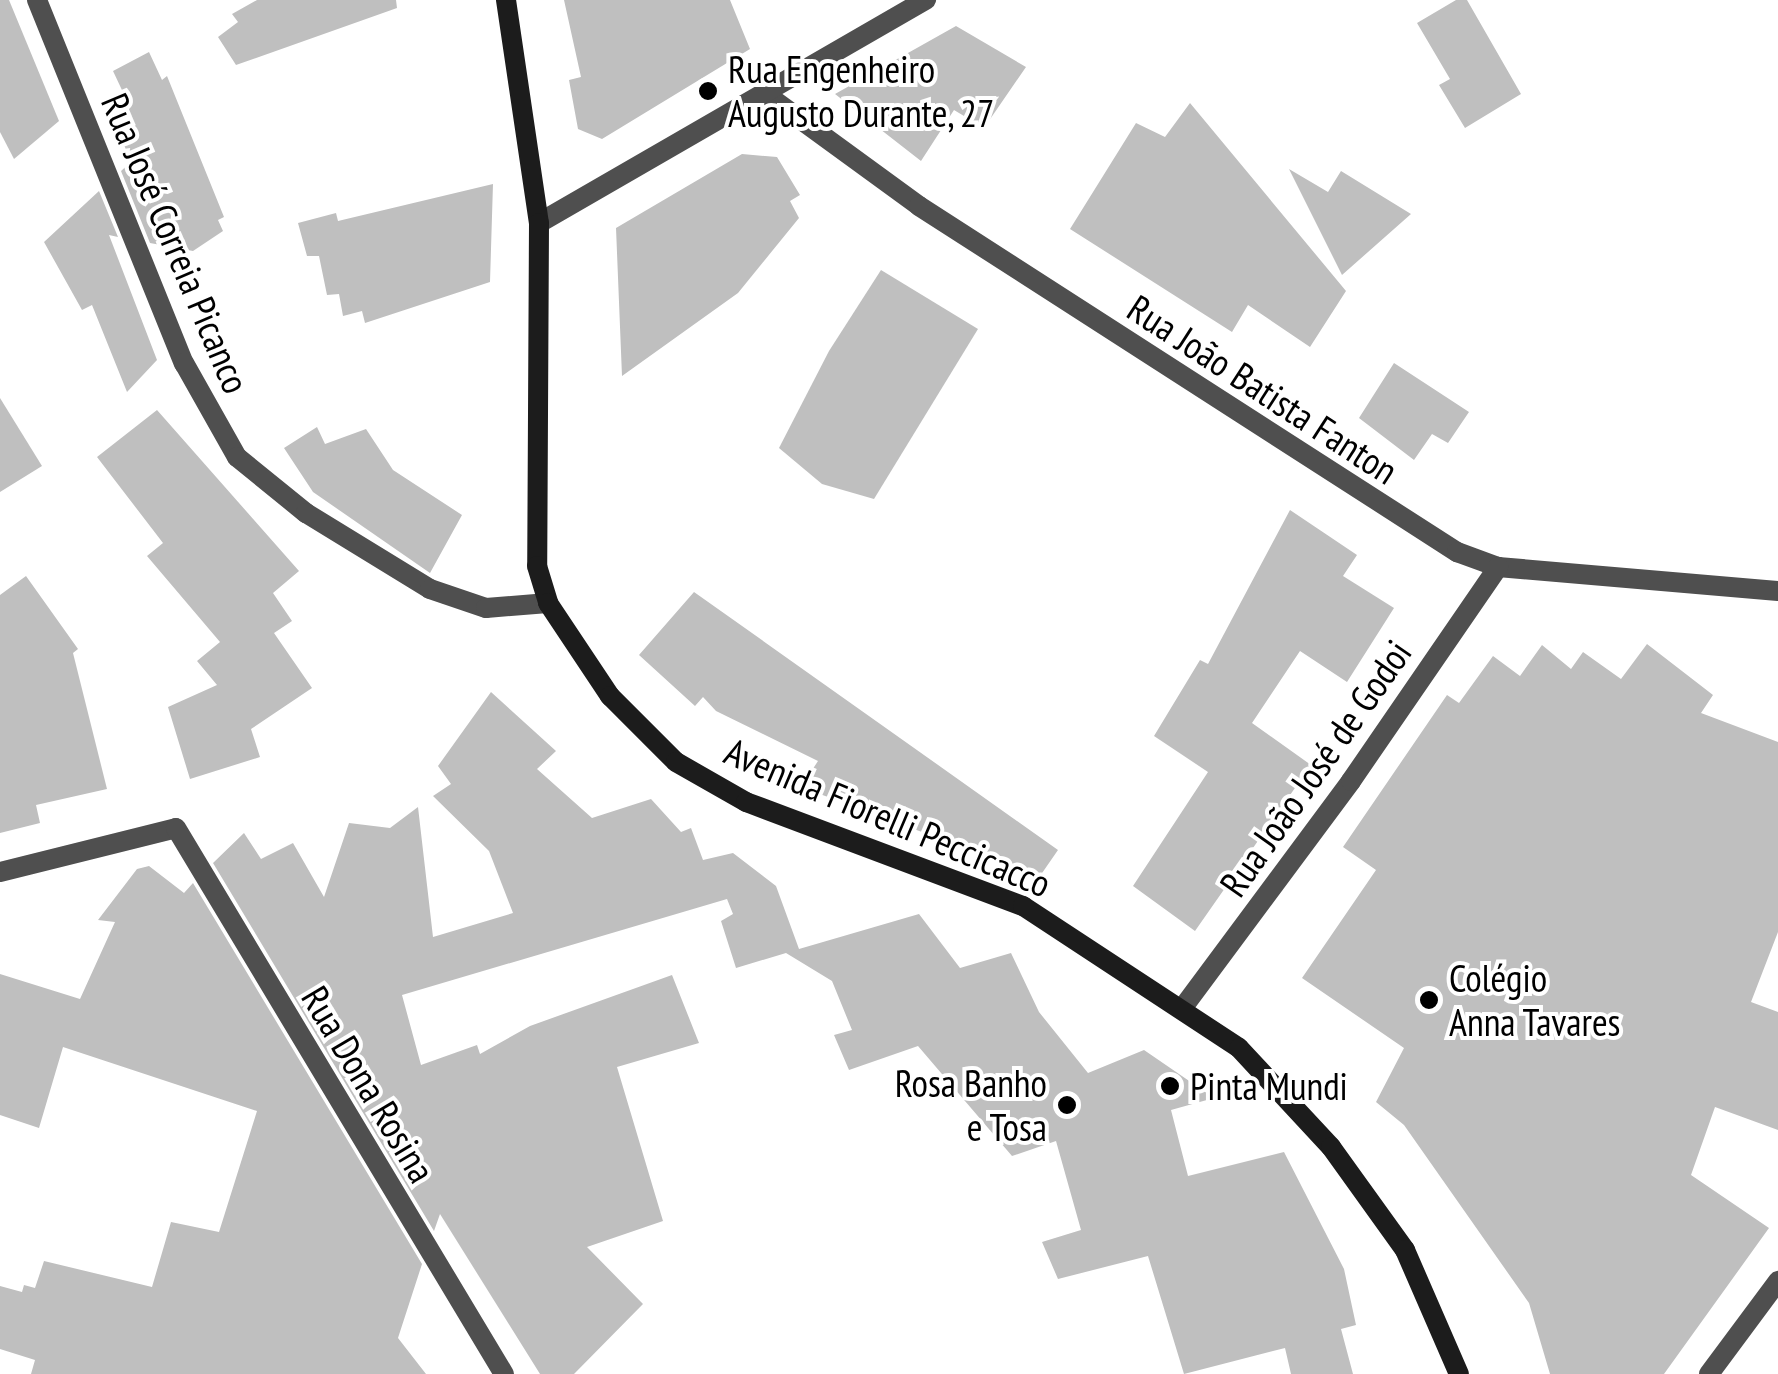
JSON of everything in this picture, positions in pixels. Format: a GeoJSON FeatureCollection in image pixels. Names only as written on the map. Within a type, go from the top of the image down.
{"type":"FeatureCollection","features":[{"type":"Feature","properties":{"kind":"main road","name":"Avenida Fiorelli Peccicacco"},"geometry":{"type":"LineString","coordinates":[[506,0],[539,224],[536,566],[548,603],[610,696],[676,762],[746,802],[1023,906],[1184,1006],[1239,1048],[1332,1147],[1404,1250],[1459,1374]]}},
{"type":"Feature","properties":{"kind":"main road","name":"Avenida Fiorelli Peccicacco"},"geometry":{"type":"LineString","coordinates":[[1451,1351],[1473,1374]]}},
{"type":"Feature","properties":{"kind":"street","name":"Rua José Correia Picanco"},"geometry":{"type":"LineString","coordinates":[[36,0],[184,363],[238,457],[306,514],[430,589],[486,608],[548,603]]}},
{"type":"Feature","properties":{"kind":"street"},"geometry":{"type":"LineString","coordinates":[[539,224],[926,0]]}},
{"type":"Feature","properties":{"kind":"street","name":"Rua João Batista Fanton"},"geometry":{"type":"LineString","coordinates":[[768,94],[919,206],[1422,534],[1498,566],[1778,591]]}},
{"type":"Feature","properties":{"kind":"street","name":"Rua João José de Godoi"},"geometry":{"type":"LineString","coordinates":[[1184,1006],[1351,781],[1498,566]]}},
{"type":"Feature","properties":{"kind":"street","name":"Rua Dona Rosina"},"geometry":{"type":"LineString","coordinates":[[0,872],[176,828],[504,1374]]}},
{"type":"Feature","properties":{"kind":"street"},"geometry":{"type":"LineString","coordinates":[[1708,1374],[1778,1280]]}},
{"type":"Feature","properties":{"kind":"building"},"geometry":{"type":"Polygon","coordinates":[[[0,0],[9,0],[59,121],[14,159],[0,132],[0,0]]]}},
{"type":"Feature","properties":{"kind":"building"},"geometry":{"type":"Polygon","coordinates":[[[257,0],[396,0],[397,8],[236,65],[218,37],[238,22],[232,14],[257,0]]]}},
{"type":"Feature","properties":{"kind":"building"},"geometry":{"type":"Polygon","coordinates":[[[564,0],[730,0],[750,49],[602,139],[578,129],[569,80],[581,77],[564,0]]]}},
{"type":"Feature","properties":{"kind":"building"},"geometry":{"type":"Polygon","coordinates":[[[1456,0],[1467,0],[1521,94],[1465,128],[1439,85],[1450,79],[1417,23],[1456,0]]]}},
{"type":"Feature","properties":{"kind":"building"},"geometry":{"type":"Polygon","coordinates":[[[956,26],[1026,67],[984,128],[954,110],[921,161],[835,94],[956,26]]]}},
{"type":"Feature","properties":{"kind":"building"},"geometry":{"type":"Polygon","coordinates":[[[149,52],[162,80],[167,76],[224,217],[218,220],[223,231],[193,251],[150,243],[121,171],[131,162],[111,113],[129,105],[113,71],[149,52]]]}},
{"type":"Feature","properties":{"kind":"building"},"geometry":{"type":"Polygon","coordinates":[[[1190,103],[1346,291],[1310,347],[1248,305],[1232,332],[1070,229],[1136,123],[1165,137],[1190,103]]]}},
{"type":"Feature","properties":{"kind":"building"},"geometry":{"type":"Polygon","coordinates":[[[742,154],[777,157],[800,195],[790,201],[799,218],[738,293],[622,376],[616,228],[742,154]]]}},
{"type":"Feature","properties":{"kind":"building"},"geometry":{"type":"Polygon","coordinates":[[[1289,169],[1328,192],[1341,171],[1411,214],[1342,275],[1289,169]]]}},
{"type":"Feature","properties":{"kind":"building"},"geometry":{"type":"Polygon","coordinates":[[[493,184],[490,282],[365,323],[362,311],[343,316],[339,294],[327,295],[319,256],[307,256],[298,223],[336,213],[338,221],[493,184]]]}},
{"type":"Feature","properties":{"kind":"building"},"geometry":{"type":"Polygon","coordinates":[[[99,191],[118,237],[109,235],[157,360],[127,392],[92,305],[82,310],[44,242],[99,191]]]}},
{"type":"Feature","properties":{"kind":"building"},"geometry":{"type":"Polygon","coordinates":[[[881,270],[978,329],[874,499],[822,484],[779,448],[829,351],[881,270]]]}},
{"type":"Feature","properties":{"kind":"building"},"geometry":{"type":"Polygon","coordinates":[[[1394,363],[1469,412],[1448,443],[1432,434],[1414,460],[1359,418],[1394,363]]]}},
{"type":"Feature","properties":{"kind":"building"},"geometry":{"type":"Polygon","coordinates":[[[0,398],[42,466],[0,492],[0,398]]]}},
{"type":"Feature","properties":{"kind":"building"},"geometry":{"type":"Polygon","coordinates":[[[157,410],[299,571],[273,593],[292,621],[274,633],[312,688],[251,729],[260,757],[190,779],[168,707],[217,685],[197,661],[220,642],[147,556],[163,543],[97,457],[157,410]]]}},
{"type":"Feature","properties":{"kind":"building"},"geometry":{"type":"Polygon","coordinates":[[[317,427],[325,444],[366,429],[393,470],[462,515],[430,573],[313,492],[284,448],[317,427]]]}},
{"type":"Feature","properties":{"kind":"building"},"geometry":{"type":"Polygon","coordinates":[[[1290,510],[1357,555],[1343,576],[1394,608],[1347,682],[1300,651],[1252,723],[1311,765],[1195,931],[1133,886],[1208,772],[1154,736],[1200,660],[1208,664],[1290,510]]]}},
{"type":"Feature","properties":{"kind":"building"},"geometry":{"type":"Polygon","coordinates":[[[26,576],[78,649],[73,653],[107,789],[36,805],[40,823],[0,833],[0,595],[26,576]]]}},
{"type":"Feature","properties":{"kind":"building"},"geometry":{"type":"Polygon","coordinates":[[[694,592],[1058,850],[1040,876],[801,787],[818,761],[716,711],[703,697],[695,706],[639,655],[694,592]]]}},
{"type":"Feature","properties":{"kind":"building"},"geometry":{"type":"Polygon","coordinates":[[[1647,644],[1713,695],[1701,713],[1778,742],[1778,932],[1751,1002],[1778,1012],[1778,1130],[1715,1107],[1691,1175],[1769,1228],[1664,1374],[1550,1374],[1529,1303],[1404,1125],[1376,1102],[1404,1048],[1302,978],[1376,870],[1343,847],[1447,695],[1459,703],[1493,656],[1520,676],[1542,645],[1571,669],[1583,652],[1621,679],[1647,644]]]}},
{"type":"Feature","properties":{"kind":"building"},"geometry":{"type":"Polygon","coordinates":[[[491,692],[556,751],[537,769],[592,818],[651,799],[681,832],[691,828],[703,860],[733,853],[776,886],[799,949],[919,914],[960,968],[1011,953],[1039,1012],[1088,1073],[1144,1050],[1214,1098],[1171,1110],[1188,1176],[1284,1152],[1344,1269],[1356,1325],[1341,1329],[1353,1374],[1291,1374],[1285,1348],[1184,1374],[1148,1256],[1058,1279],[1042,1242],[1081,1230],[1056,1141],[1012,1156],[918,1046],[849,1070],[834,1035],[852,1030],[832,981],[786,953],[736,968],[721,921],[733,914],[727,899],[402,995],[421,1065],[477,1045],[480,1054],[530,1026],[672,975],[699,1043],[617,1067],[663,1221],[587,1247],[643,1304],[574,1374],[540,1374],[440,1214],[434,1231],[213,863],[244,833],[261,859],[293,843],[324,897],[349,823],[390,828],[418,807],[433,937],[513,913],[489,851],[433,796],[451,784],[438,766],[491,692]]]}},
{"type":"Feature","properties":{"kind":"building"},"geometry":{"type":"Polygon","coordinates":[[[149,866],[184,893],[193,883],[422,1264],[398,1338],[426,1374],[31,1374],[35,1360],[0,1349],[0,1286],[22,1292],[24,1285],[35,1288],[44,1261],[152,1287],[171,1222],[219,1232],[257,1111],[63,1047],[39,1128],[0,1115],[0,974],[80,999],[115,922],[98,920],[137,869],[149,866]]]}},
{"type":"Feature","properties":{"kind":"place","name":"Rua Engenheiro Augusto Durante, 27"},"geometry":{"type":"Point","coordinates":[708,91]}},
{"type":"Feature","properties":{"kind":"place","name":"Colégio Anna Tavares"},"geometry":{"type":"Point","coordinates":[1429,1000]}},
{"type":"Feature","properties":{"kind":"place","name":"Pinta Mundi"},"geometry":{"type":"Point","coordinates":[1170,1086]}},
{"type":"Feature","properties":{"kind":"place","name":"Rosa Banho e Tosa"},"geometry":{"type":"Point","coordinates":[1067,1105]}}]}
